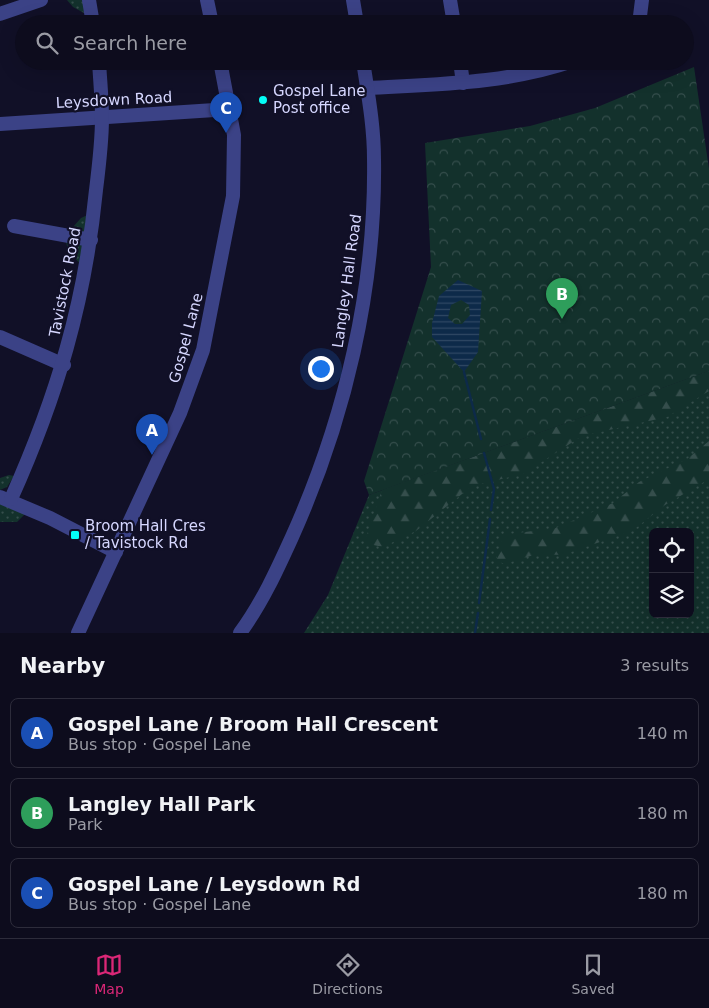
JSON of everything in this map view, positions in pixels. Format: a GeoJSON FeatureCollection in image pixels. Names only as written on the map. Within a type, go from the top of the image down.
{"type":"FeatureCollection","features":[{"type":"Feature","properties":{"kind":"street"},"geometry":{"type":"LineString","coordinates":[[0,14],[41,0]]}},
{"type":"Feature","properties":{"kind":"street"},"geometry":{"type":"LineString","coordinates":[[89,0],[92,15]]}},
{"type":"Feature","properties":{"kind":"street"},"geometry":{"type":"LineString","coordinates":[[207,0],[210,15]]}},
{"type":"Feature","properties":{"kind":"street"},"geometry":{"type":"LineString","coordinates":[[353,0],[356,15]]}},
{"type":"Feature","properties":{"kind":"street"},"geometry":{"type":"LineString","coordinates":[[450,0],[452,15]]}},
{"type":"Feature","properties":{"kind":"street"},"geometry":{"type":"LineString","coordinates":[[640,15],[642,0]]}},
{"type":"Feature","properties":{"kind":"street","name":"Tavistock Road"},"geometry":{"type":"LineString","coordinates":[[6,498],[40,432],[64,365],[80,301],[91,240],[102,118],[99,70]]}},
{"type":"Feature","properties":{"kind":"street","name":"Gospel Lane"},"geometry":{"type":"LineString","coordinates":[[78,633],[180,413],[203,350],[233,196],[235,150],[230,110],[222,70]]}},
{"type":"Feature","properties":{"kind":"street","name":"Langley Hall Road"},"geometry":{"type":"LineString","coordinates":[[240,633],[272,583],[317,482],[352,361],[372,241],[374,158],[364,70]]}},
{"type":"Feature","properties":{"kind":"street"},"geometry":{"type":"LineString","coordinates":[[461,70],[463,83]]}},
{"type":"Feature","properties":{"kind":"street"},"geometry":{"type":"LineString","coordinates":[[367,88],[463,83],[512,78],[546,70]]}},
{"type":"Feature","properties":{"kind":"street","name":"Leysdown Road"},"geometry":{"type":"LineString","coordinates":[[0,124],[230,110]]}},
{"type":"Feature","properties":{"kind":"street"},"geometry":{"type":"LineString","coordinates":[[14,226],[91,240]]}},
{"type":"Feature","properties":{"kind":"street"},"geometry":{"type":"LineString","coordinates":[[0,337],[64,365]]}},
{"type":"Feature","properties":{"kind":"street"},"geometry":{"type":"LineString","coordinates":[[6,498],[116,552]]}},
{"type":"Feature","properties":{"kind":"green space"},"geometry":{"type":"Polygon","coordinates":[[[67,0],[89,0],[84,13],[73,7],[67,0]]]}},
{"type":"Feature","properties":{"kind":"green space"},"geometry":{"type":"Polygon","coordinates":[[[694,67],[709,169],[709,371],[369,495],[364,481],[431,267],[425,143],[530,126],[595,108],[687,70],[694,70],[694,67]]]}},
{"type":"Feature","properties":{"kind":"green space"},"geometry":{"type":"Polygon","coordinates":[[[94,212],[86,269],[69,250],[65,236],[81,218],[94,212]]]}},
{"type":"Feature","properties":{"kind":"green space"},"geometry":{"type":"Polygon","coordinates":[[[709,371],[709,633],[304,633],[328,595],[369,495],[709,371]]]}},
{"type":"Feature","properties":{"kind":"green space"},"geometry":{"type":"Polygon","coordinates":[[[709,371],[709,391],[667,417],[582,436],[523,474],[472,486],[416,531],[383,547],[364,543],[382,490],[709,371]]]}},
{"type":"Feature","properties":{"kind":"green space"},"geometry":{"type":"Polygon","coordinates":[[[709,441],[709,479],[665,505],[632,531],[562,555],[537,554],[504,564],[496,560],[503,535],[556,528],[613,503],[639,482],[687,459],[709,441]]]}},
{"type":"Feature","properties":{"kind":"green space"},"geometry":{"type":"Polygon","coordinates":[[[9,475],[14,476],[7,487],[0,490],[0,478],[9,475]]]}},
{"type":"Feature","properties":{"kind":"green space"},"geometry":{"type":"Polygon","coordinates":[[[0,501],[27,512],[17,522],[0,522],[0,501]]]}},
{"type":"Feature","properties":{"kind":"water"},"geometry":{"type":"Polygon","coordinates":[[[458,280],[482,291],[478,352],[464,372],[432,337],[432,323],[439,296],[458,280]],[[461,300],[451,305],[448,318],[455,324],[462,324],[470,315],[469,305],[461,300]]]}},
{"type":"Feature","properties":{"kind":"waterway"},"geometry":{"type":"LineString","coordinates":[[464,372],[481,439]]}},
{"type":"Feature","properties":{"kind":"waterway"},"geometry":{"type":"LineString","coordinates":[[484,453],[494,489],[491,510]]}},
{"type":"Feature","properties":{"kind":"waterway"},"geometry":{"type":"LineString","coordinates":[[479,603],[490,519]]}},
{"type":"Feature","properties":{"kind":"waterway"},"geometry":{"type":"LineString","coordinates":[[475,633],[478,613]]}},
{"type":"Feature","properties":{"kind":"place","name":"Gospel Lane Post office"},"geometry":{"type":"Point","coordinates":[263,100]}},
{"type":"Feature","properties":{"kind":"place","name":"Gospel Lane / Leysdown Rd"},"geometry":{"type":"Point","coordinates":[226,133]}},
{"type":"Feature","properties":{"kind":"place","name":"Langley Hall Park"},"geometry":{"type":"Point","coordinates":[562,319]}},
{"type":"Feature","properties":{"kind":"place","name":"Gospel Lane / Broom Hall Crescent"},"geometry":{"type":"Point","coordinates":[152,455]}},
{"type":"Feature","properties":{"kind":"place","name":"Broom Hall Cres / Tavistock Rd"},"geometry":{"type":"Point","coordinates":[75,535]}}]}
